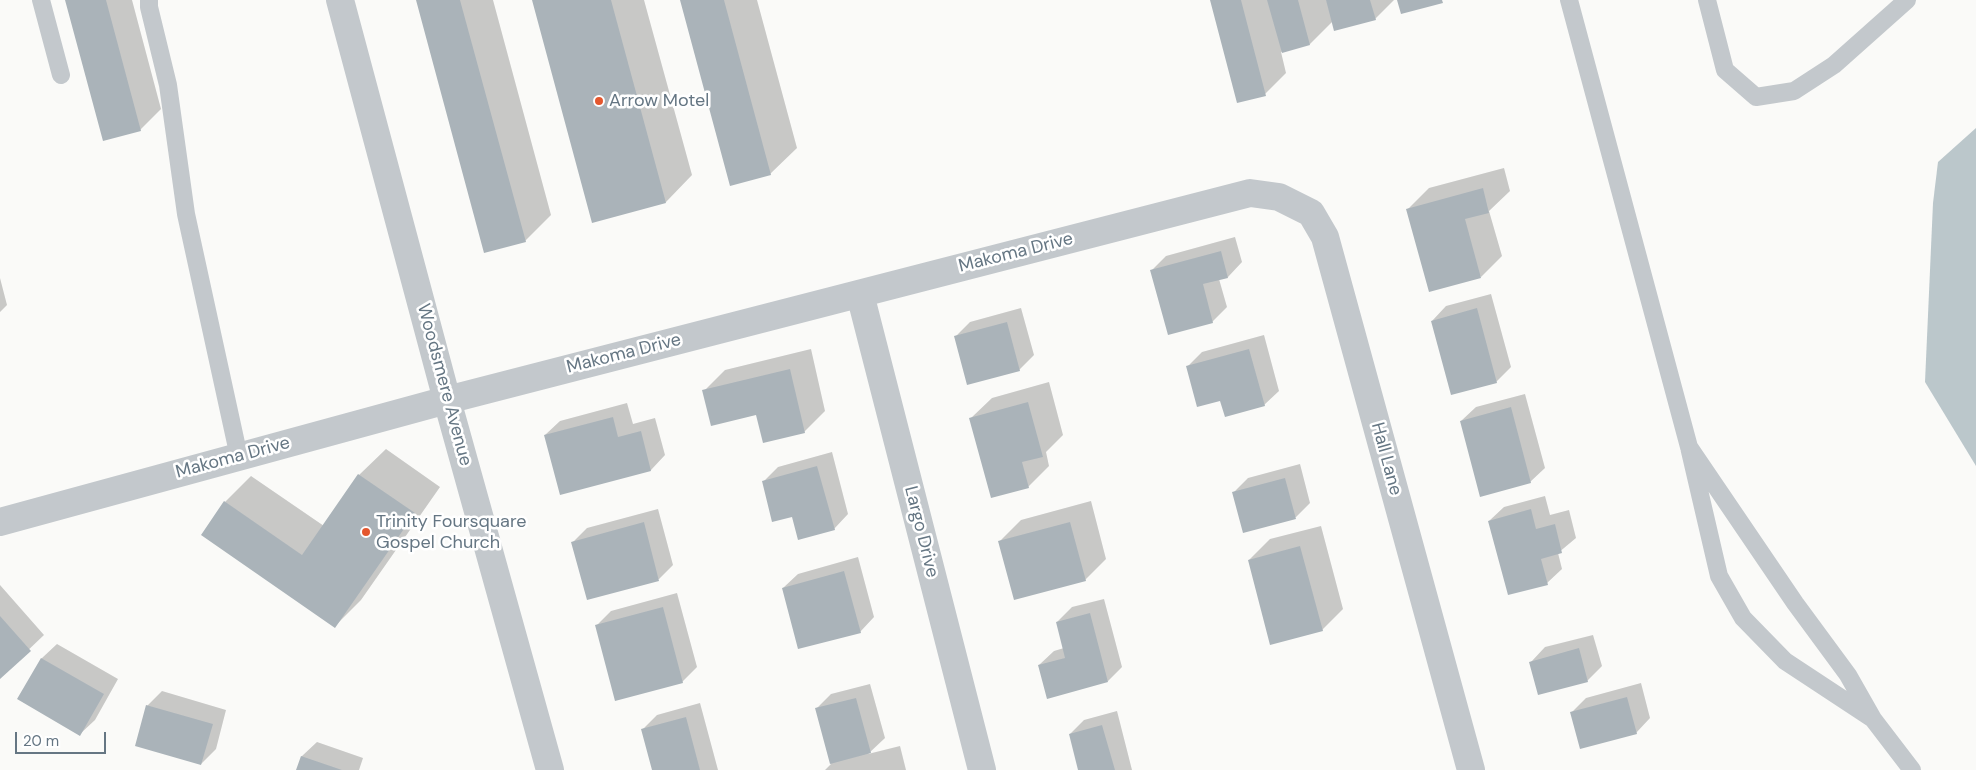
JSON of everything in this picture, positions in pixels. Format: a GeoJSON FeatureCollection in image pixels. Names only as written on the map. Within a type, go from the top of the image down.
{"type":"FeatureCollection","features":[{"type":"Feature","properties":{"kind":"street","name":"Woodsmere Avenue"},"geometry":{"type":"LineString","coordinates":[[340,0],[447,400],[550,770]]}},
{"type":"Feature","properties":{"kind":"street","name":"Makoma Drive"},"geometry":{"type":"LineString","coordinates":[[0,522],[447,400],[1250,193]]}},
{"type":"Feature","properties":{"kind":"street","name":"Hall Lane"},"geometry":{"type":"LineString","coordinates":[[1250,193],[1279,197],[1311,213],[1325,237],[1471,770]]}},
{"type":"Feature","properties":{"kind":"street","name":"Largo Drive"},"geometry":{"type":"LineString","coordinates":[[860,294],[982,770]]}},
{"type":"Feature","properties":{"kind":"lane"},"geometry":{"type":"LineString","coordinates":[[41,0],[61,75]]}},
{"type":"Feature","properties":{"kind":"lane"},"geometry":{"type":"LineString","coordinates":[[149,0],[149,7],[168,85],[186,214],[239,457]]}},
{"type":"Feature","properties":{"kind":"lane"},"geometry":{"type":"LineString","coordinates":[[1569,0],[1689,448],[1719,576],[1743,618],[1785,661],[1874,719]]}},
{"type":"Feature","properties":{"kind":"lane"},"geometry":{"type":"LineString","coordinates":[[1707,0],[1725,70],[1756,97],[1794,91],[1834,65],[1907,0]]}},
{"type":"Feature","properties":{"kind":"lane"},"geometry":{"type":"LineString","coordinates":[[1689,448],[1795,603],[1848,675],[1874,719],[1912,770]]}},
{"type":"Feature","properties":{"kind":"shaded area"},"geometry":{"type":"Polygon","coordinates":[[[1976,128],[1976,466],[1925,382],[1933,203],[1938,162],[1976,128]]]}},
{"type":"Feature","properties":{"kind":"building"},"geometry":{"type":"Polygon","coordinates":[[[65,0],[106,0],[141,131],[103,141],[65,0]]]}},
{"type":"Feature","properties":{"kind":"building"},"geometry":{"type":"Polygon","coordinates":[[[416,0],[460,0],[526,242],[484,253],[416,0]]]}},
{"type":"Feature","properties":{"kind":"building","name":"Arrow Motel"},"geometry":{"type":"Polygon","coordinates":[[[532,0],[611,0],[666,203],[592,223],[532,0]]]}},
{"type":"Feature","properties":{"kind":"building","name":"Arrow Motel"},"geometry":{"type":"Polygon","coordinates":[[[680,0],[724,0],[771,175],[730,186],[680,0]]]}},
{"type":"Feature","properties":{"kind":"building"},"geometry":{"type":"Polygon","coordinates":[[[1210,0],[1241,0],[1266,96],[1237,103],[1210,0]]]}},
{"type":"Feature","properties":{"kind":"building"},"geometry":{"type":"Polygon","coordinates":[[[1267,0],[1298,0],[1310,45],[1282,53],[1267,0]]]}},
{"type":"Feature","properties":{"kind":"building"},"geometry":{"type":"Polygon","coordinates":[[[1326,0],[1370,0],[1376,20],[1334,31],[1326,0]]]}},
{"type":"Feature","properties":{"kind":"building"},"geometry":{"type":"Polygon","coordinates":[[[1397,0],[1442,0],[1443,3],[1401,14],[1397,0]]]}},
{"type":"Feature","properties":{"kind":"building"},"geometry":{"type":"Polygon","coordinates":[[[1483,188],[1489,213],[1465,219],[1481,278],[1429,292],[1406,209],[1483,188]]]}},
{"type":"Feature","properties":{"kind":"building"},"geometry":{"type":"Polygon","coordinates":[[[1221,251],[1228,278],[1203,284],[1213,323],[1168,335],[1150,270],[1221,251]]]}},
{"type":"Feature","properties":{"kind":"building"},"geometry":{"type":"Polygon","coordinates":[[[1477,308],[1497,383],[1451,395],[1431,321],[1477,308]]]}},
{"type":"Feature","properties":{"kind":"building"},"geometry":{"type":"Polygon","coordinates":[[[1007,322],[1020,371],[967,385],[954,336],[1007,322]]]}},
{"type":"Feature","properties":{"kind":"building"},"geometry":{"type":"Polygon","coordinates":[[[1249,349],[1265,406],[1225,417],[1220,401],[1197,407],[1186,366],[1249,349]]]}},
{"type":"Feature","properties":{"kind":"building"},"geometry":{"type":"Polygon","coordinates":[[[790,369],[805,433],[763,443],[756,415],[711,426],[702,390],[790,369]]]}},
{"type":"Feature","properties":{"kind":"building"},"geometry":{"type":"Polygon","coordinates":[[[1028,402],[1043,457],[1022,462],[1029,488],[991,498],[969,418],[1028,402]]]}},
{"type":"Feature","properties":{"kind":"building"},"geometry":{"type":"Polygon","coordinates":[[[1511,407],[1531,483],[1480,497],[1460,421],[1511,407]]]}},
{"type":"Feature","properties":{"kind":"building"},"geometry":{"type":"Polygon","coordinates":[[[613,417],[618,437],[641,431],[651,471],[560,495],[544,435],[613,417]]]}},
{"type":"Feature","properties":{"kind":"building"},"geometry":{"type":"Polygon","coordinates":[[[817,466],[835,530],[798,540],[792,517],[772,522],[762,481],[817,466]]]}},
{"type":"Feature","properties":{"kind":"building"},"geometry":{"type":"Polygon","coordinates":[[[358,474],[415,513],[335,628],[201,535],[224,501],[302,555],[358,474]]]}},
{"type":"Feature","properties":{"kind":"building"},"geometry":{"type":"Polygon","coordinates":[[[1285,478],[1296,519],[1243,533],[1232,492],[1285,478]]]}},
{"type":"Feature","properties":{"kind":"building"},"geometry":{"type":"Polygon","coordinates":[[[1531,509],[1536,529],[1555,524],[1562,553],[1541,559],[1548,585],[1508,595],[1488,521],[1531,509]]]}},
{"type":"Feature","properties":{"kind":"building"},"geometry":{"type":"Polygon","coordinates":[[[644,522],[659,581],[587,600],[571,542],[644,522]]]}},
{"type":"Feature","properties":{"kind":"building"},"geometry":{"type":"Polygon","coordinates":[[[1070,522],[1086,581],[1014,600],[998,541],[1070,522]]]}},
{"type":"Feature","properties":{"kind":"building"},"geometry":{"type":"Polygon","coordinates":[[[1300,546],[1323,631],[1270,645],[1248,560],[1300,546]]]}},
{"type":"Feature","properties":{"kind":"building"},"geometry":{"type":"Polygon","coordinates":[[[844,571],[861,633],[798,649],[782,588],[844,571]]]}},
{"type":"Feature","properties":{"kind":"building"},"geometry":{"type":"Polygon","coordinates":[[[663,607],[683,683],[615,701],[595,625],[663,607]]]}},
{"type":"Feature","properties":{"kind":"building"},"geometry":{"type":"Polygon","coordinates":[[[1090,613],[1108,682],[1047,699],[1038,665],[1065,658],[1056,622],[1090,613]]]}},
{"type":"Feature","properties":{"kind":"building"},"geometry":{"type":"Polygon","coordinates":[[[0,616],[31,651],[0,679],[0,616]]]}},
{"type":"Feature","properties":{"kind":"building"},"geometry":{"type":"Polygon","coordinates":[[[1579,648],[1588,682],[1538,695],[1529,662],[1579,648]]]}},
{"type":"Feature","properties":{"kind":"building"},"geometry":{"type":"Polygon","coordinates":[[[41,658],[104,694],[80,736],[17,699],[41,658]]]}},
{"type":"Feature","properties":{"kind":"building"},"geometry":{"type":"Polygon","coordinates":[[[1627,697],[1637,734],[1580,749],[1570,712],[1627,697]]]}},
{"type":"Feature","properties":{"kind":"building"},"geometry":{"type":"Polygon","coordinates":[[[856,698],[871,753],[830,764],[815,708],[856,698]]]}},
{"type":"Feature","properties":{"kind":"building"},"geometry":{"type":"Polygon","coordinates":[[[146,705],[213,724],[201,765],[135,746],[146,705]]]}},
{"type":"Feature","properties":{"kind":"building"},"geometry":{"type":"Polygon","coordinates":[[[686,717],[700,770],[652,770],[641,729],[686,717]]]}},
{"type":"Feature","properties":{"kind":"building"},"geometry":{"type":"Polygon","coordinates":[[[1102,725],[1115,770],[1078,770],[1069,734],[1102,725]]]}},
{"type":"Feature","properties":{"kind":"building"},"geometry":{"type":"Polygon","coordinates":[[[301,756],[342,770],[296,770],[301,756]]]}},
{"type":"Feature","properties":{"kind":"place","name":"Arrow Motel"},"geometry":{"type":"Point","coordinates":[599,101]}},
{"type":"Feature","properties":{"kind":"place","name":"Trinity Foursquare Gospel Church"},"geometry":{"type":"Point","coordinates":[366,532]}}]}
